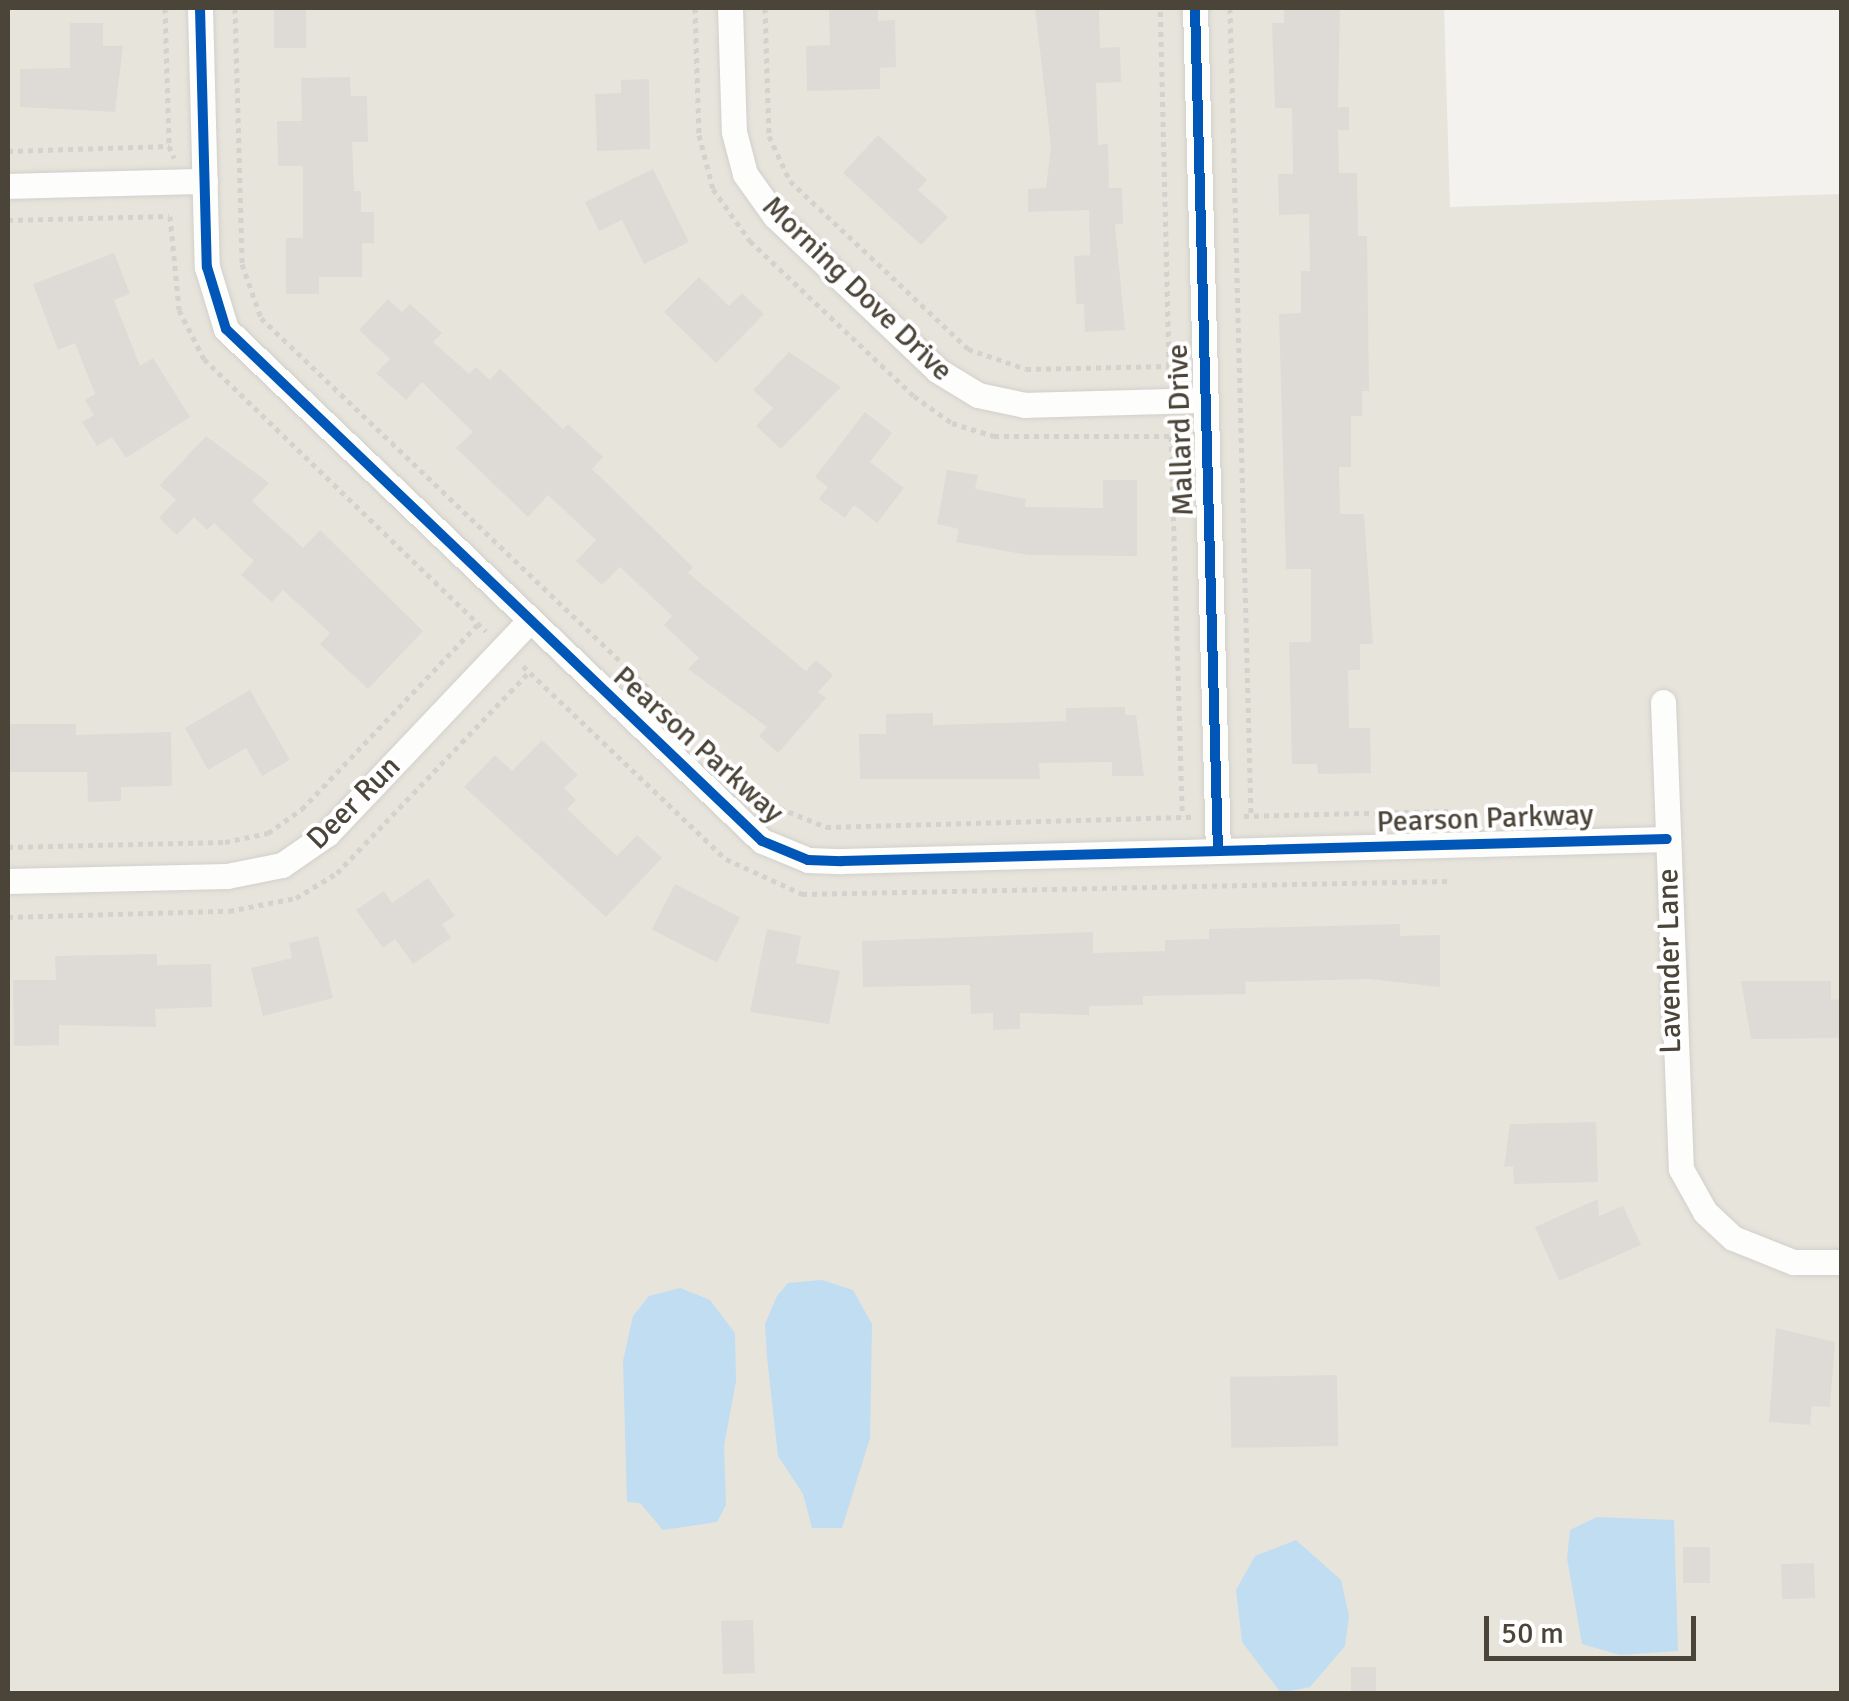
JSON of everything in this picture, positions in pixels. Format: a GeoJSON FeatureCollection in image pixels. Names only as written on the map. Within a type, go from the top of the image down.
{"type":"FeatureCollection","features":[{"type":"Feature","properties":{"kind":"street"},"geometry":{"type":"LineString","coordinates":[[8,186],[205,182],[200,8]]}},
{"type":"Feature","properties":{"kind":"street","name":"Morning Dove Drive"},"geometry":{"type":"LineString","coordinates":[[730,8],[734,132],[744,174],[775,216],[937,370],[978,395],[1025,405],[1205,400]]}},
{"type":"Feature","properties":{"kind":"street","name":"Mallard Drive"},"geometry":{"type":"LineString","coordinates":[[1195,8],[1218,851]]}},
{"type":"Feature","properties":{"kind":"street","name":"Pearson Parkway"},"geometry":{"type":"LineString","coordinates":[[205,182],[210,289],[233,338],[748,832],[792,855],[842,862],[1667,839]]}},
{"type":"Feature","properties":{"kind":"street","name":"Deer Run"},"geometry":{"type":"LineString","coordinates":[[8,882],[227,876],[282,865],[328,834],[528,622]]}},
{"type":"Feature","properties":{"kind":"street","name":"Lavender Lane"},"geometry":{"type":"LineString","coordinates":[[1663,702],[1676,1150],[1705,1212],[1771,1256],[1842,1262]]}},
{"type":"Feature","properties":{"kind":"path"},"geometry":{"type":"LineString","coordinates":[[165,8],[169,146]]}},
{"type":"Feature","properties":{"kind":"path"},"geometry":{"type":"LineString","coordinates":[[235,8],[242,264],[261,318],[770,804],[826,826],[1448,811]]}},
{"type":"Feature","properties":{"kind":"path"},"geometry":{"type":"LineString","coordinates":[[765,8],[769,136],[794,186],[968,349],[1026,369],[1169,366],[1160,8]]}},
{"type":"Feature","properties":{"kind":"path"},"geometry":{"type":"LineString","coordinates":[[1230,8],[1252,886]]}},
{"type":"Feature","properties":{"kind":"path"},"geometry":{"type":"LineString","coordinates":[[170,216],[179,310],[204,359],[529,672]]}},
{"type":"Feature","properties":{"kind":"path"},"geometry":{"type":"LineString","coordinates":[[8,847],[241,841],[268,833],[302,809],[478,624]]}},
{"type":"Feature","properties":{"kind":"shaded area"},"geometry":{"type":"Polygon","coordinates":[[[8,8],[1444,8],[1450,207],[1841,194],[1841,1693],[8,1694],[8,8]]]}},
{"type":"Feature","properties":{"kind":"water"},"geometry":{"type":"Polygon","coordinates":[[[822,1280],[853,1290],[872,1324],[870,1438],[842,1528],[812,1528],[803,1494],[778,1456],[767,1357],[765,1324],[777,1296],[788,1283],[822,1280]]]}},
{"type":"Feature","properties":{"kind":"water"},"geometry":{"type":"Polygon","coordinates":[[[680,1288],[710,1300],[735,1333],[736,1381],[724,1446],[726,1505],[717,1522],[663,1530],[640,1503],[627,1502],[623,1361],[633,1316],[649,1296],[680,1288]]]}},
{"type":"Feature","properties":{"kind":"water"},"geometry":{"type":"Polygon","coordinates":[[[1597,1517],[1674,1520],[1678,1651],[1620,1655],[1582,1644],[1567,1558],[1570,1530],[1597,1517]]]}},
{"type":"Feature","properties":{"kind":"water"},"geometry":{"type":"Polygon","coordinates":[[[1296,1540],[1341,1580],[1349,1616],[1345,1646],[1310,1687],[1281,1693],[1242,1642],[1236,1590],[1255,1556],[1296,1540]]]}},
{"type":"Feature","properties":{"kind":"building"},"geometry":{"type":"Polygon","coordinates":[[[274,8],[306,8],[306,48],[274,48],[274,8]]]}},
{"type":"Feature","properties":{"kind":"building"},"geometry":{"type":"Polygon","coordinates":[[[829,8],[878,8],[878,21],[895,20],[896,67],[880,68],[880,89],[807,91],[806,46],[830,45],[829,8]]]}},
{"type":"Feature","properties":{"kind":"building"},"geometry":{"type":"Polygon","coordinates":[[[1035,8],[1099,8],[1100,48],[1120,47],[1121,82],[1096,83],[1098,145],[1108,144],[1109,188],[1122,188],[1123,224],[1115,224],[1125,330],[1085,332],[1084,304],[1076,304],[1074,256],[1090,255],[1089,210],[1028,212],[1028,189],[1046,188],[1051,146],[1035,8]]]}},
{"type":"Feature","properties":{"kind":"building"},"geometry":{"type":"Polygon","coordinates":[[[1284,8],[1340,8],[1338,107],[1349,107],[1349,130],[1338,130],[1339,173],[1357,173],[1358,236],[1367,236],[1369,391],[1362,391],[1362,416],[1351,416],[1351,467],[1339,467],[1340,514],[1364,514],[1373,644],[1360,644],[1360,670],[1348,670],[1349,728],[1370,728],[1371,773],[1318,774],[1317,764],[1292,764],[1289,642],[1311,642],[1311,569],[1286,569],[1279,314],[1301,313],[1301,271],[1310,271],[1309,214],[1279,215],[1278,174],[1293,174],[1292,108],[1275,108],[1272,23],[1284,23],[1284,8]]]}},
{"type":"Feature","properties":{"kind":"building"},"geometry":{"type":"Polygon","coordinates":[[[70,23],[103,23],[103,46],[123,46],[115,112],[20,107],[20,69],[70,68],[70,23]]]}},
{"type":"Feature","properties":{"kind":"building"},"geometry":{"type":"Polygon","coordinates":[[[350,77],[351,96],[367,96],[368,142],[352,142],[354,191],[361,191],[361,212],[374,212],[374,243],[362,243],[362,277],[319,277],[319,294],[286,294],[286,238],[303,238],[303,166],[278,166],[277,121],[302,121],[301,78],[350,77]]]}},
{"type":"Feature","properties":{"kind":"building"},"geometry":{"type":"Polygon","coordinates":[[[649,79],[650,149],[597,151],[595,94],[621,93],[621,80],[649,79]]]}},
{"type":"Feature","properties":{"kind":"building"},"geometry":{"type":"Polygon","coordinates":[[[878,135],[927,180],[918,190],[948,217],[921,245],[843,173],[878,135]]]}},
{"type":"Feature","properties":{"kind":"building"},"geometry":{"type":"Polygon","coordinates":[[[653,169],[689,242],[644,264],[622,220],[599,231],[585,202],[653,169]]]}},
{"type":"Feature","properties":{"kind":"building"},"geometry":{"type":"Polygon","coordinates":[[[114,253],[130,294],[114,300],[140,366],[153,358],[190,417],[126,458],[112,437],[97,446],[82,422],[94,415],[85,400],[95,394],[75,343],[58,350],[33,284],[114,253]]]}},
{"type":"Feature","properties":{"kind":"building"},"geometry":{"type":"Polygon","coordinates":[[[699,277],[729,306],[742,293],[764,314],[716,363],[664,312],[699,277]]]}},
{"type":"Feature","properties":{"kind":"building"},"geometry":{"type":"Polygon","coordinates":[[[388,299],[402,312],[410,304],[442,333],[433,342],[469,374],[476,367],[490,380],[500,369],[563,429],[568,424],[603,457],[592,469],[693,567],[688,573],[806,671],[816,660],[833,675],[818,692],[826,698],[778,753],[759,736],[767,727],[688,669],[699,658],[664,625],[672,616],[620,567],[602,585],[576,561],[596,540],[548,495],[528,517],[456,448],[473,432],[422,382],[406,400],[376,373],[390,359],[359,330],[388,299]]]}},
{"type":"Feature","properties":{"kind":"building"},"geometry":{"type":"Polygon","coordinates":[[[789,352],[841,387],[781,449],[756,426],[773,408],[753,390],[789,352]]]}},
{"type":"Feature","properties":{"kind":"building"},"geometry":{"type":"Polygon","coordinates":[[[865,412],[892,433],[870,462],[904,488],[877,523],[854,505],[845,518],[819,499],[828,487],[815,477],[865,412]]]}},
{"type":"Feature","properties":{"kind":"building"},"geometry":{"type":"Polygon","coordinates":[[[206,436],[269,483],[252,501],[303,548],[320,530],[423,631],[368,689],[320,644],[330,633],[283,590],[272,602],[241,575],[254,561],[214,523],[207,530],[194,517],[177,535],[159,518],[176,500],[160,485],[206,436]]]}},
{"type":"Feature","properties":{"kind":"building"},"geometry":{"type":"Polygon","coordinates":[[[947,470],[978,475],[975,489],[1026,499],[1025,507],[1103,508],[1103,480],[1137,480],[1137,556],[1028,555],[956,542],[959,529],[937,524],[947,470]]]}},
{"type":"Feature","properties":{"kind":"building"},"geometry":{"type":"Polygon","coordinates":[[[250,690],[290,760],[262,776],[246,748],[208,770],[185,728],[250,690]]]}},
{"type":"Feature","properties":{"kind":"building"},"geometry":{"type":"Polygon","coordinates":[[[1125,707],[1125,715],[1136,715],[1144,776],[1112,776],[1112,762],[1039,763],[1040,779],[860,779],[859,734],[886,734],[886,714],[933,713],[933,725],[1066,721],[1066,708],[1125,707]]]}},
{"type":"Feature","properties":{"kind":"building"},"geometry":{"type":"Polygon","coordinates":[[[8,724],[76,724],[76,735],[171,732],[172,786],[121,787],[121,801],[88,802],[87,772],[8,772],[8,724]]]}},
{"type":"Feature","properties":{"kind":"building"},"geometry":{"type":"Polygon","coordinates":[[[542,740],[578,775],[564,788],[576,800],[567,809],[617,856],[637,835],[662,858],[606,917],[464,787],[495,755],[512,771],[542,740]]]}},
{"type":"Feature","properties":{"kind":"building"},"geometry":{"type":"Polygon","coordinates":[[[428,878],[455,916],[442,924],[451,938],[413,964],[395,939],[383,948],[356,910],[384,891],[392,903],[428,878]]]}},
{"type":"Feature","properties":{"kind":"building"},"geometry":{"type":"Polygon","coordinates":[[[675,884],[740,917],[717,963],[652,929],[675,884]]]}},
{"type":"Feature","properties":{"kind":"building"},"geometry":{"type":"Polygon","coordinates":[[[1400,924],[1400,936],[1440,935],[1440,987],[1369,979],[1245,982],[1246,994],[1143,996],[1143,1005],[1089,1006],[1089,1015],[1020,1013],[1020,1029],[993,1030],[993,1013],[971,1014],[970,985],[863,987],[862,941],[1093,932],[1093,953],[1165,951],[1165,940],[1209,939],[1209,929],[1400,924]]]}},
{"type":"Feature","properties":{"kind":"building"},"geometry":{"type":"Polygon","coordinates":[[[767,929],[801,936],[796,963],[840,971],[829,1024],[750,1012],[767,929]]]}},
{"type":"Feature","properties":{"kind":"building"},"geometry":{"type":"Polygon","coordinates":[[[318,936],[333,998],[263,1016],[251,968],[292,958],[289,943],[318,936]]]}},
{"type":"Feature","properties":{"kind":"building"},"geometry":{"type":"Polygon","coordinates":[[[157,954],[157,965],[211,964],[212,1007],[155,1009],[156,1027],[59,1025],[59,1045],[14,1046],[13,980],[56,980],[55,956],[157,954]]]}},
{"type":"Feature","properties":{"kind":"building"},"geometry":{"type":"Polygon","coordinates":[[[1741,981],[1831,981],[1831,1000],[1842,999],[1842,1038],[1751,1039],[1741,981]]]}},
{"type":"Feature","properties":{"kind":"building"},"geometry":{"type":"Polygon","coordinates":[[[1596,1122],[1598,1182],[1514,1184],[1513,1166],[1504,1167],[1510,1124],[1596,1122]]]}},
{"type":"Feature","properties":{"kind":"building"},"geometry":{"type":"Polygon","coordinates":[[[1598,1199],[1599,1216],[1623,1206],[1641,1245],[1559,1281],[1535,1227],[1598,1199]]]}},
{"type":"Feature","properties":{"kind":"building"},"geometry":{"type":"Polygon","coordinates":[[[1776,1328],[1835,1342],[1830,1407],[1812,1406],[1810,1425],[1769,1422],[1776,1328]]]}},
{"type":"Feature","properties":{"kind":"building"},"geometry":{"type":"Polygon","coordinates":[[[1337,1375],[1338,1446],[1231,1448],[1230,1377],[1337,1375]]]}},
{"type":"Feature","properties":{"kind":"building"},"geometry":{"type":"Polygon","coordinates":[[[1683,1547],[1710,1547],[1710,1583],[1683,1583],[1683,1547]]]}},
{"type":"Feature","properties":{"kind":"building"},"geometry":{"type":"Polygon","coordinates":[[[1814,1563],[1815,1598],[1782,1599],[1781,1564],[1814,1563]]]}},
{"type":"Feature","properties":{"kind":"building"},"geometry":{"type":"Polygon","coordinates":[[[753,1620],[755,1673],[723,1674],[721,1621],[753,1620]]]}},
{"type":"Feature","properties":{"kind":"building"},"geometry":{"type":"Polygon","coordinates":[[[1351,1667],[1376,1667],[1376,1694],[1351,1694],[1351,1667]]]}},
{"type":"Feature","properties":{"kind":"cycle path"},"geometry":{"type":"LineString","coordinates":[[200,8],[207,267],[226,329],[762,841],[808,860],[842,861],[1667,839]]}},
{"type":"Feature","properties":{"kind":"cycle path"},"geometry":{"type":"LineString","coordinates":[[1195,8],[1218,851]]}}]}
